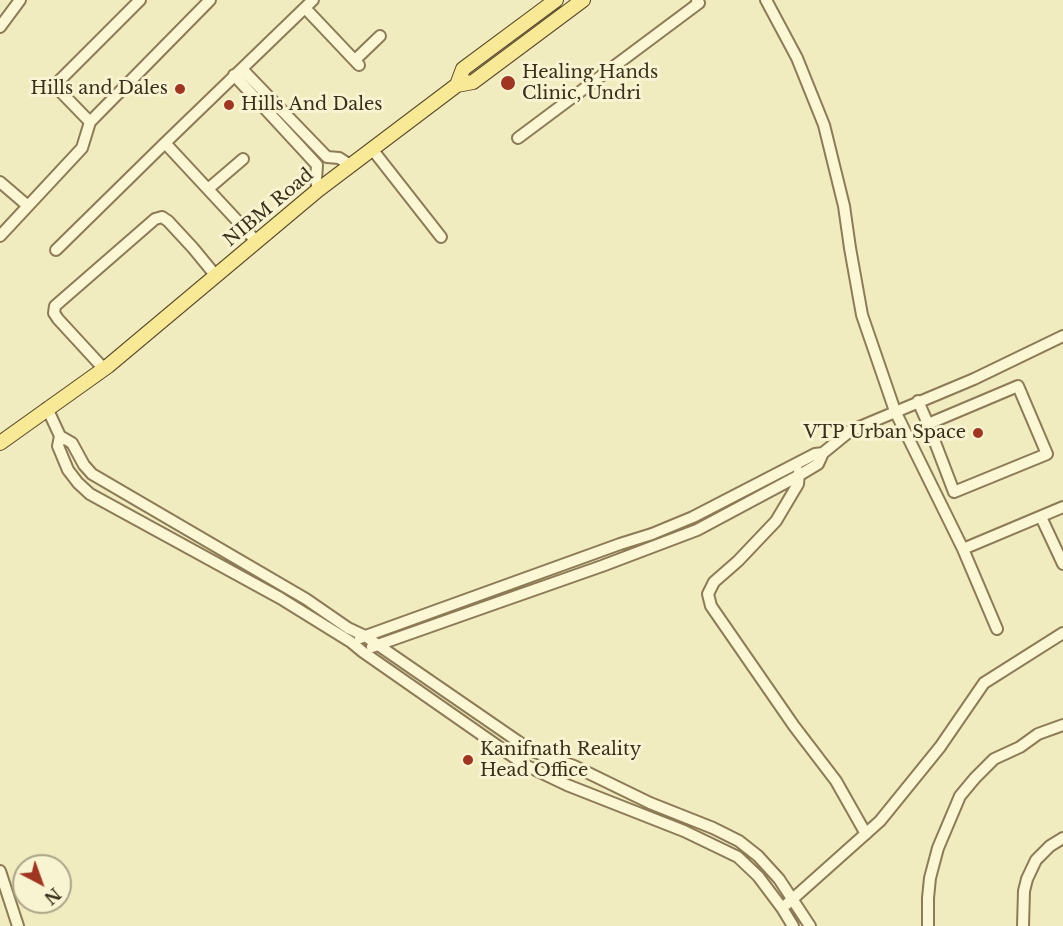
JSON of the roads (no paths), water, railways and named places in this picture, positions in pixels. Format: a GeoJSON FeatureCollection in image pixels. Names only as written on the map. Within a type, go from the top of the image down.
{"type":"FeatureCollection","features":[{"type":"Feature","properties":{"kind":"main road","name":"NIBM Road"},"geometry":{"type":"LineString","coordinates":[[0,443],[104,369],[318,190],[457,85],[463,69],[556,0]]}},
{"type":"Feature","properties":{"kind":"main road"},"geometry":{"type":"LineString","coordinates":[[457,85],[473,82],[583,0]]}},
{"type":"Feature","properties":{"kind":"street"},"geometry":{"type":"LineString","coordinates":[[0,27],[20,0]]}},
{"type":"Feature","properties":{"kind":"street"},"geometry":{"type":"LineString","coordinates":[[90,122],[58,89],[58,81],[140,0]]}},
{"type":"Feature","properties":{"kind":"street"},"geometry":{"type":"LineString","coordinates":[[0,236],[82,148],[90,122],[210,0]]}},
{"type":"Feature","properties":{"kind":"street"},"geometry":{"type":"LineString","coordinates":[[518,138],[699,3],[697,0]]}},
{"type":"Feature","properties":{"kind":"street"},"geometry":{"type":"LineString","coordinates":[[766,0],[797,58],[824,125],[843,206],[862,315],[895,411],[963,549],[997,629]]}},
{"type":"Feature","properties":{"kind":"street"},"geometry":{"type":"LineString","coordinates":[[56,250],[309,4],[357,63],[380,36]]}},
{"type":"Feature","properties":{"kind":"street"},"geometry":{"type":"LineString","coordinates":[[238,72],[283,120],[317,165],[318,190]]}},
{"type":"Feature","properties":{"kind":"street"},"geometry":{"type":"LineString","coordinates":[[283,120],[327,157],[339,158],[350,165]]}},
{"type":"Feature","properties":{"kind":"street"},"geometry":{"type":"LineString","coordinates":[[165,143],[256,242]]}},
{"type":"Feature","properties":{"kind":"street"},"geometry":{"type":"LineString","coordinates":[[372,149],[441,237]]}},
{"type":"Feature","properties":{"kind":"street"},"geometry":{"type":"LineString","coordinates":[[208,189],[243,159]]}},
{"type":"Feature","properties":{"kind":"street"},"geometry":{"type":"LineString","coordinates":[[0,182],[28,206]]}},
{"type":"Feature","properties":{"kind":"street"},"geometry":{"type":"LineString","coordinates":[[104,369],[58,319],[54,313],[55,306],[155,219],[162,217],[168,221],[216,276]]}},
{"type":"Feature","properties":{"kind":"street"},"geometry":{"type":"LineString","coordinates":[[363,652],[697,530],[818,464],[823,453],[850,431],[974,379],[1063,336]]}},
{"type":"Feature","properties":{"kind":"street"},"geometry":{"type":"LineString","coordinates":[[918,401],[954,492],[1047,454],[1018,386],[928,424]]}},
{"type":"Feature","properties":{"kind":"street"},"geometry":{"type":"LineString","coordinates":[[47,408],[60,436],[72,443],[84,465],[92,474],[365,636],[532,751],[573,766],[650,803],[739,841],[758,856],[779,879],[810,926]]}},
{"type":"Feature","properties":{"kind":"street"},"geometry":{"type":"LineString","coordinates":[[60,436],[58,447],[68,470],[90,494],[280,598],[351,642],[525,765],[567,785],[684,831],[738,857],[758,876],[794,926]]}},
{"type":"Feature","properties":{"kind":"street"},"geometry":{"type":"LineString","coordinates":[[351,642],[652,534],[693,517],[800,464],[815,454],[823,453]]}},
{"type":"Feature","properties":{"kind":"street"},"geometry":{"type":"LineString","coordinates":[[800,464],[798,483],[776,521],[738,561],[714,582],[708,594],[711,606],[794,726],[836,781],[866,834]]}},
{"type":"Feature","properties":{"kind":"street"},"geometry":{"type":"LineString","coordinates":[[963,549],[1063,507]]}},
{"type":"Feature","properties":{"kind":"street"},"geometry":{"type":"LineString","coordinates":[[1041,517],[1063,564]]}},
{"type":"Feature","properties":{"kind":"street"},"geometry":{"type":"LineString","coordinates":[[782,908],[880,821],[940,747],[984,683],[1063,633]]}},
{"type":"Feature","properties":{"kind":"street"},"geometry":{"type":"LineString","coordinates":[[928,926],[930,878],[938,848],[960,796],[994,759],[1020,747],[1038,734],[1063,725]]}},
{"type":"Feature","properties":{"kind":"street"},"geometry":{"type":"LineString","coordinates":[[1023,926],[1024,891],[1027,879],[1036,860],[1050,846],[1063,838]]}},
{"type":"Feature","properties":{"kind":"street"},"geometry":{"type":"LineString","coordinates":[[0,871],[18,926]]}},
{"type":"Feature","properties":{"kind":"place","name":"Healing Hands Clinic, Undri"},"geometry":{"type":"Point","coordinates":[508,83]}},
{"type":"Feature","properties":{"kind":"place","name":"Hills and Dales"},"geometry":{"type":"Point","coordinates":[180,89]}},
{"type":"Feature","properties":{"kind":"place","name":"Hills And Dales"},"geometry":{"type":"Point","coordinates":[229,105]}},
{"type":"Feature","properties":{"kind":"place","name":"VTP Urban Space"},"geometry":{"type":"Point","coordinates":[978,433]}},
{"type":"Feature","properties":{"kind":"place","name":"Kanifnath Reality Head Office"},"geometry":{"type":"Point","coordinates":[468,760]}}]}
